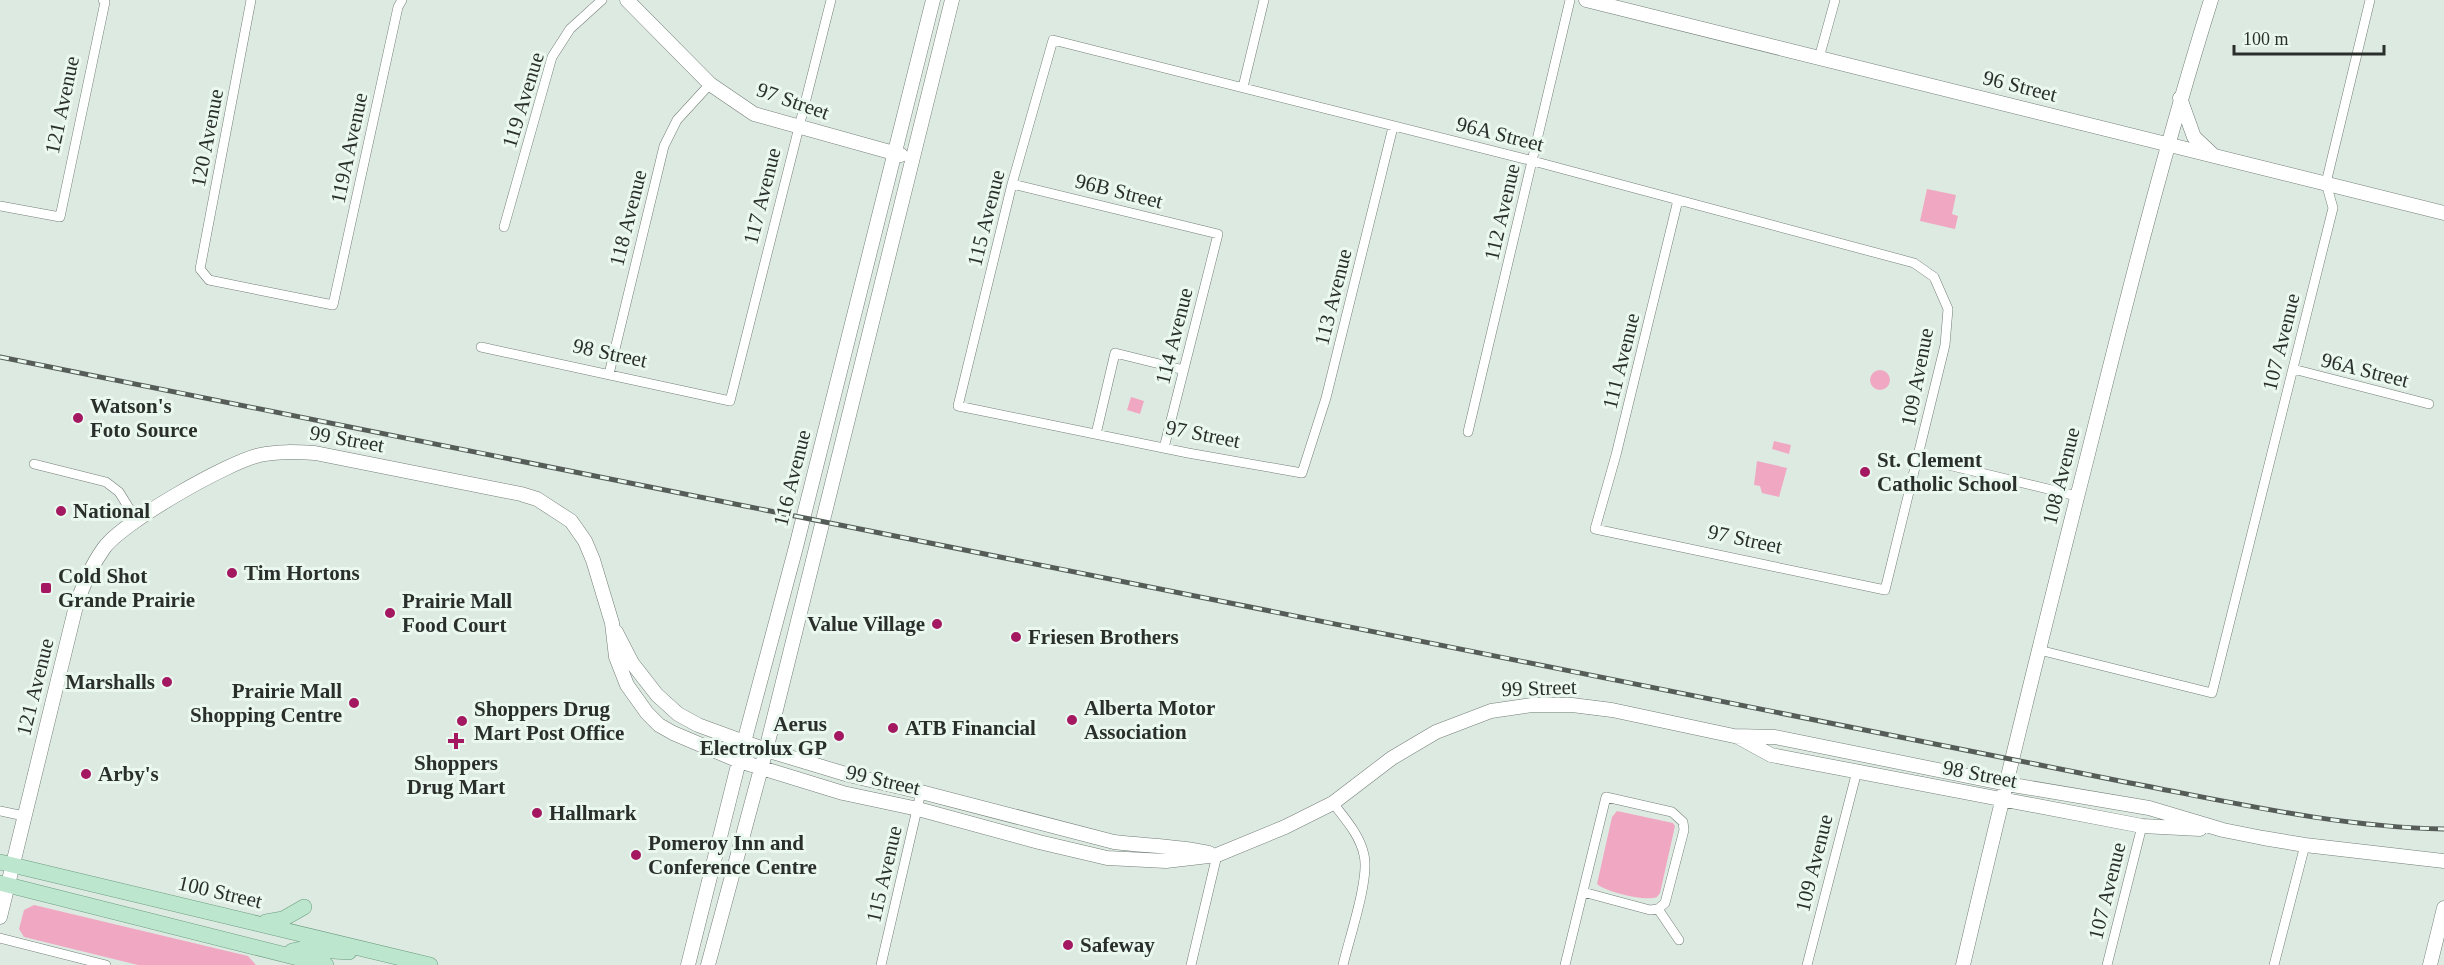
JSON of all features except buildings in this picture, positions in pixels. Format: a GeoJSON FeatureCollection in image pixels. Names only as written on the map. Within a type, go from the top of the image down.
{"type":"FeatureCollection","features":[{"type":"Feature","properties":{"kind":"main road","name":"97 Street"},"geometry":{"type":"LineString","coordinates":[[627,0],[710,84],[754,114],[912,158]]}},
{"type":"Feature","properties":{"kind":"main road","name":"116 Avenue"},"geometry":{"type":"LineString","coordinates":[[688,965],[739,760],[796,547],[933,0]]}},
{"type":"Feature","properties":{"kind":"main road","name":"116 Avenue"},"geometry":{"type":"LineString","coordinates":[[708,965],[766,750],[952,0]]}},
{"type":"Feature","properties":{"kind":"main road","name":"96 Street"},"geometry":{"type":"LineString","coordinates":[[1586,0],[2444,213]]}},
{"type":"Feature","properties":{"kind":"main road","name":"108 Avenue"},"geometry":{"type":"LineString","coordinates":[[1963,965],[2039,650],[2180,98],[2211,0]]}},
{"type":"Feature","properties":{"kind":"main road"},"geometry":{"type":"LineString","coordinates":[[2180,98],[2194,137],[2213,156]]}},
{"type":"Feature","properties":{"kind":"main road","name":"99 Street"},"geometry":{"type":"LineString","coordinates":[[137,521],[225,468],[260,455],[280,452],[315,453],[521,494],[554,509],[571,521],[579,531],[593,560],[612,623],[632,663],[667,706],[698,725],[766,750],[849,775],[1114,842],[1145,846],[1178,846],[1217,855]]}},
{"type":"Feature","properties":{"kind":"main road","name":"121 Avenue"},"geometry":{"type":"LineString","coordinates":[[0,917],[6,863],[24,816],[84,581],[105,546],[122,530],[137,521]]}},
{"type":"Feature","properties":{"kind":"main road"},"geometry":{"type":"LineString","coordinates":[[796,547],[816,551]]}},
{"type":"Feature","properties":{"kind":"main road","name":"99 Street"},"geometry":{"type":"LineString","coordinates":[[612,623],[616,657],[627,685],[647,713],[659,725],[673,733],[761,768],[843,793],[918,809],[1107,858],[1166,861],[1217,855],[1285,827],[1334,803],[1414,743],[1464,720],[1503,709],[1532,705],[1572,705],[1612,710],[1734,736],[1775,737],[1860,754]]}},
{"type":"Feature","properties":{"kind":"main road","name":"98 Street"},"geometry":{"type":"LineString","coordinates":[[1734,736],[1771,755],[2003,801],[2142,826],[2223,830]]}},
{"type":"Feature","properties":{"kind":"main road","name":"98 Street"},"geometry":{"type":"LineString","coordinates":[[1860,754],[2149,808],[2223,830],[2305,845],[2444,861]]}},
{"type":"Feature","properties":{"kind":"main road","name":"100 Street"},"geometry":{"type":"LineString","coordinates":[[6,863],[430,965]]}},
{"type":"Feature","properties":{"kind":"main road","name":"100 Street"},"geometry":{"type":"LineString","coordinates":[[4,884],[191,931],[284,959],[326,965]]}},
{"type":"Feature","properties":{"kind":"main road"},"geometry":{"type":"LineString","coordinates":[[258,923],[278,921],[304,907]]}},
{"type":"Feature","properties":{"kind":"main road"},"geometry":{"type":"LineString","coordinates":[[2430,965],[2444,908]]}},
{"type":"Feature","properties":{"kind":"main road"},"geometry":{"type":"LineString","coordinates":[[191,931],[278,942],[289,940],[301,933]]}},
{"type":"Feature","properties":{"kind":"main road"},"geometry":{"type":"LineString","coordinates":[[680,965],[695,937]]}},
{"type":"Feature","properties":{"kind":"main road"},"geometry":{"type":"LineString","coordinates":[[284,959],[301,949],[385,954]]}},
{"type":"Feature","properties":{"kind":"street","name":"120 Avenue"},"geometry":{"type":"LineString","coordinates":[[251,0],[200,269],[208,280],[333,305]]}},
{"type":"Feature","properties":{"kind":"street","name":"119A Avenue"},"geometry":{"type":"LineString","coordinates":[[333,305],[398,7],[402,0]]}},
{"type":"Feature","properties":{"kind":"street","name":"119 Avenue"},"geometry":{"type":"LineString","coordinates":[[504,227],[552,57],[570,29],[602,0]]}},
{"type":"Feature","properties":{"kind":"street","name":"117 Avenue"},"geometry":{"type":"LineString","coordinates":[[730,400],[831,0]]}},
{"type":"Feature","properties":{"kind":"street"},"geometry":{"type":"LineString","coordinates":[[1243,87],[1264,0]]}},
{"type":"Feature","properties":{"kind":"street","name":"112 Avenue"},"geometry":{"type":"LineString","coordinates":[[1468,432],[1570,0]]}},
{"type":"Feature","properties":{"kind":"street"},"geometry":{"type":"LineString","coordinates":[[1819,58],[1835,0]]}},
{"type":"Feature","properties":{"kind":"street","name":"107 Avenue"},"geometry":{"type":"LineString","coordinates":[[2039,650],[2212,693],[2333,208],[2326,183],[2370,0]]}},
{"type":"Feature","properties":{"kind":"street","name":"121 Avenue"},"geometry":{"type":"LineString","coordinates":[[0,206],[60,217],[104,1]]}},
{"type":"Feature","properties":{"kind":"street","name":"96A Street"},"geometry":{"type":"LineString","coordinates":[[1053,40],[1533,161],[1914,263],[1934,277]]}},
{"type":"Feature","properties":{"kind":"street","name":"115 Avenue"},"geometry":{"type":"LineString","coordinates":[[958,406],[1012,184],[1053,40]]}},
{"type":"Feature","properties":{"kind":"street","name":"118 Avenue"},"geometry":{"type":"LineString","coordinates":[[609,374],[664,146],[677,120],[710,84]]}},
{"type":"Feature","properties":{"kind":"street","name":"113 Avenue"},"geometry":{"type":"LineString","coordinates":[[1302,473],[1326,398],[1393,127]]}},
{"type":"Feature","properties":{"kind":"street","name":"96B Street"},"geometry":{"type":"LineString","coordinates":[[1012,184],[1218,234]]}},
{"type":"Feature","properties":{"kind":"street","name":"111 Avenue"},"geometry":{"type":"LineString","coordinates":[[1595,529],[1616,455],[1678,200]]}},
{"type":"Feature","properties":{"kind":"street","name":"114 Avenue"},"geometry":{"type":"LineString","coordinates":[[1164,448],[1218,234]]}},
{"type":"Feature","properties":{"kind":"street","name":"109 Avenue"},"geometry":{"type":"LineString","coordinates":[[1885,590],[1945,345],[1948,309],[1934,277]]}},
{"type":"Feature","properties":{"kind":"street","name":"98 Street"},"geometry":{"type":"LineString","coordinates":[[481,347],[730,400]]}},
{"type":"Feature","properties":{"kind":"street"},"geometry":{"type":"LineString","coordinates":[[1096,434],[1115,353],[1184,370]]}},
{"type":"Feature","properties":{"kind":"street","name":"96A Street"},"geometry":{"type":"LineString","coordinates":[[2293,369],[2429,404]]}},
{"type":"Feature","properties":{"kind":"street","name":"97 Street"},"geometry":{"type":"LineString","coordinates":[[958,406],[1164,448],[1302,473]]}},
{"type":"Feature","properties":{"kind":"street"},"geometry":{"type":"LineString","coordinates":[[1919,458],[2078,496]]}},
{"type":"Feature","properties":{"kind":"street"},"geometry":{"type":"LineString","coordinates":[[34,464],[106,482],[119,492],[137,521]]}},
{"type":"Feature","properties":{"kind":"street","name":"97 Street"},"geometry":{"type":"LineString","coordinates":[[1595,529],[1885,590]]}},
{"type":"Feature","properties":{"kind":"street","name":"109 Avenue"},"geometry":{"type":"LineString","coordinates":[[1807,965],[1857,771]]}},
{"type":"Feature","properties":{"kind":"street","name":"115 Avenue"},"geometry":{"type":"LineString","coordinates":[[881,965],[921,792]]}},
{"type":"Feature","properties":{"kind":"street"},"geometry":{"type":"LineString","coordinates":[[1565,965],[1606,797],[1672,812],[1683,822],[1684,830],[1665,903],[1658,909],[1650,910],[1583,892]]}},
{"type":"Feature","properties":{"kind":"street"},"geometry":{"type":"LineString","coordinates":[[1334,803],[1357,836],[1365,856],[1364,878],[1343,965]]}},
{"type":"Feature","properties":{"kind":"street"},"geometry":{"type":"LineString","coordinates":[[0,811],[24,816]]}},
{"type":"Feature","properties":{"kind":"street","name":"107 Avenue"},"geometry":{"type":"LineString","coordinates":[[2107,965],[2142,826]]}},
{"type":"Feature","properties":{"kind":"street"},"geometry":{"type":"LineString","coordinates":[[2274,965],[2305,845]]}},
{"type":"Feature","properties":{"kind":"street"},"geometry":{"type":"LineString","coordinates":[[1191,965],[1217,855]]}},
{"type":"Feature","properties":{"kind":"street"},"geometry":{"type":"LineString","coordinates":[[1658,909],[1679,940]]}},
{"type":"Feature","properties":{"kind":"street"},"geometry":{"type":"LineString","coordinates":[[0,938],[106,965]]}},
{"type":"Feature","properties":{"kind":"shaded area"},"geometry":{"type":"Polygon","coordinates":[[[1927,189],[1956,195],[1952,214],[1958,216],[1955,229],[1920,221],[1927,189]]]}},
{"type":"Feature","properties":{"kind":"shaded area"},"geometry":{"type":"Polygon","coordinates":[[[1876,370],[1884,370],[1890,376],[1890,384],[1884,390],[1876,390],[1870,384],[1870,376],[1876,370]]]}},
{"type":"Feature","properties":{"kind":"shaded area"},"geometry":{"type":"Polygon","coordinates":[[[1131,397],[1144,401],[1140,414],[1127,410],[1131,397]]]}},
{"type":"Feature","properties":{"kind":"shaded area"},"geometry":{"type":"Polygon","coordinates":[[[1774,441],[1791,445],[1789,454],[1772,449],[1774,441]]]}},
{"type":"Feature","properties":{"kind":"shaded area"},"geometry":{"type":"Polygon","coordinates":[[[1757,461],[1787,468],[1779,497],[1762,493],[1760,486],[1754,485],[1757,461]]]}},
{"type":"Feature","properties":{"kind":"shaded area"},"geometry":{"type":"Polygon","coordinates":[[[1617,811],[1673,823],[1675,826],[1660,893],[1657,897],[1644,898],[1626,895],[1597,884],[1612,817],[1617,811]]]}},
{"type":"Feature","properties":{"kind":"shaded area"},"geometry":{"type":"Polygon","coordinates":[[[34,905],[248,956],[256,965],[138,965],[24,937],[19,929],[24,910],[34,905]]]}},
{"type":"Feature","properties":{"kind":"railway"},"geometry":{"type":"LineString","coordinates":[[0,357],[2204,798],[2324,819],[2444,829]]}},
{"type":"Feature","properties":{"kind":"place","name":"Watson's Foto Source"},"geometry":{"type":"Point","coordinates":[78,418]}},
{"type":"Feature","properties":{"kind":"place","name":"St. Clement Catholic School"},"geometry":{"type":"Point","coordinates":[1865,472]}},
{"type":"Feature","properties":{"kind":"place","name":"National"},"geometry":{"type":"Point","coordinates":[61,511]}},
{"type":"Feature","properties":{"kind":"place","name":"Tim Hortons"},"geometry":{"type":"Point","coordinates":[232,573]}},
{"type":"Feature","properties":{"kind":"place","name":"Cold Shot Grande Prairie"},"geometry":{"type":"Point","coordinates":[46,588]}},
{"type":"Feature","properties":{"kind":"place","name":"Prairie Mall Food Court"},"geometry":{"type":"Point","coordinates":[390,613]}},
{"type":"Feature","properties":{"kind":"place","name":"Value Village"},"geometry":{"type":"Point","coordinates":[937,624]}},
{"type":"Feature","properties":{"kind":"place","name":"Friesen Brothers"},"geometry":{"type":"Point","coordinates":[1016,637]}},
{"type":"Feature","properties":{"kind":"place","name":"Marshalls"},"geometry":{"type":"Point","coordinates":[167,682]}},
{"type":"Feature","properties":{"kind":"place","name":"Prairie Mall Shopping Centre"},"geometry":{"type":"Point","coordinates":[354,703]}},
{"type":"Feature","properties":{"kind":"place","name":"Alberta Motor Association"},"geometry":{"type":"Point","coordinates":[1072,720]}},
{"type":"Feature","properties":{"kind":"place","name":"Shoppers Drug Mart Post Office"},"geometry":{"type":"Point","coordinates":[462,721]}},
{"type":"Feature","properties":{"kind":"place","name":"ATB Financial"},"geometry":{"type":"Point","coordinates":[893,728]}},
{"type":"Feature","properties":{"kind":"place","name":"Aerus Electrolux GP"},"geometry":{"type":"Point","coordinates":[839,736]}},
{"type":"Feature","properties":{"kind":"place","name":"Shoppers Drug Mart"},"geometry":{"type":"Point","coordinates":[456,741]}},
{"type":"Feature","properties":{"kind":"place","name":"Arby's"},"geometry":{"type":"Point","coordinates":[86,774]}},
{"type":"Feature","properties":{"kind":"place","name":"Hallmark"},"geometry":{"type":"Point","coordinates":[537,813]}},
{"type":"Feature","properties":{"kind":"place","name":"Pomeroy Inn and Conference Centre"},"geometry":{"type":"Point","coordinates":[636,855]}},
{"type":"Feature","properties":{"kind":"place","name":"Safeway"},"geometry":{"type":"Point","coordinates":[1068,945]}}]}
